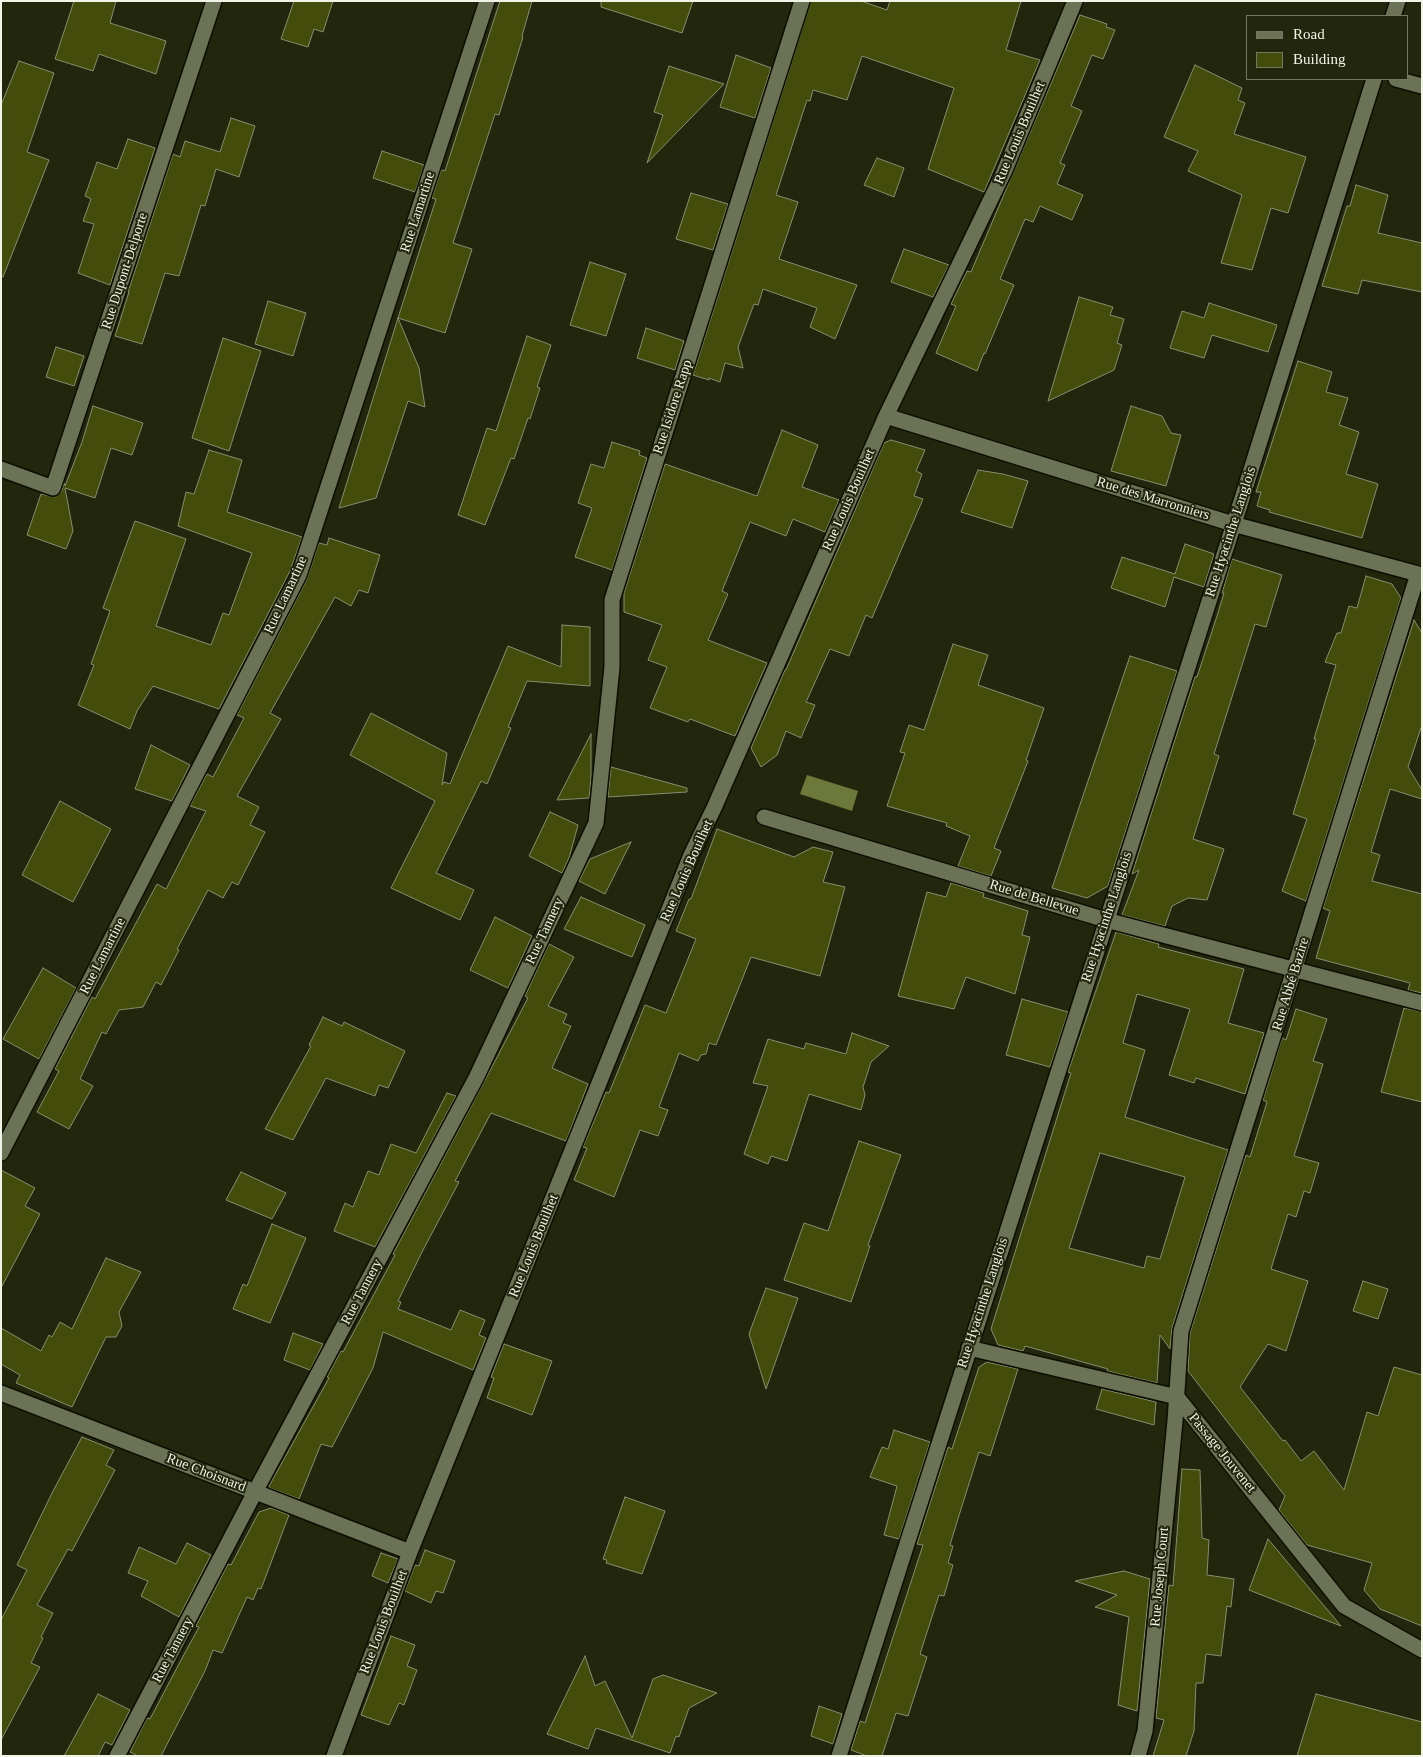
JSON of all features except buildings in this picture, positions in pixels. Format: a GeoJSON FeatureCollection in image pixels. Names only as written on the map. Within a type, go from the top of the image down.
{"type":"FeatureCollection","features":[{"type":"Feature","properties":{"kind":"street","name":"Rue Dupont-Delporte"},"geometry":{"type":"LineString","coordinates":[[1,469],[53,488],[214,1]]}},
{"type":"Feature","properties":{"kind":"street","name":"Rue Lamartine"},"geometry":{"type":"LineString","coordinates":[[1,1153],[298,575],[487,1]]}},
{"type":"Feature","properties":{"kind":"street","name":"Rue Isidore Rapp"},"geometry":{"type":"LineString","coordinates":[[596,823],[612,667],[612,600],[802,1]]}},
{"type":"Feature","properties":{"kind":"street","name":"Rue Louis Bouilhet"},"geometry":{"type":"LineString","coordinates":[[334,1756],[410,1552],[691,855],[714,808],[886,416],[1004,172],[1075,1]]}},
{"type":"Feature","properties":{"kind":"street"},"geometry":{"type":"LineString","coordinates":[[1394,15],[1398,1]]}},
{"type":"Feature","properties":{"kind":"street","name":"Rue Hyacinthe Langlois"},"geometry":{"type":"LineString","coordinates":[[839,1756],[1234,524],[1374,80]]}},
{"type":"Feature","properties":{"kind":"street"},"geometry":{"type":"LineString","coordinates":[[1400,80],[1422,86]]}},
{"type":"Feature","properties":{"kind":"street","name":"Rue des Marronniers"},"geometry":{"type":"LineString","coordinates":[[886,416],[1234,524],[1420,575]]}},
{"type":"Feature","properties":{"kind":"street","name":"Rue Abbé Bazire"},"geometry":{"type":"LineString","coordinates":[[1177,1397],[1181,1331],[1420,575]]}},
{"type":"Feature","properties":{"kind":"street","name":"Rue de Bellevue"},"geometry":{"type":"LineString","coordinates":[[764,817],[1106,920],[1422,1003]]}},
{"type":"Feature","properties":{"kind":"street","name":"Rue Tannery"},"geometry":{"type":"LineString","coordinates":[[117,1756],[255,1492],[476,1078],[596,823]]}},
{"type":"Feature","properties":{"kind":"street"},"geometry":{"type":"LineString","coordinates":[[969,1348],[1177,1397]]}},
{"type":"Feature","properties":{"kind":"street","name":"Rue Choisnard"},"geometry":{"type":"LineString","coordinates":[[1,1393],[410,1552]]}},
{"type":"Feature","properties":{"kind":"street","name":"Passage Jouvenet"},"geometry":{"type":"LineString","coordinates":[[1177,1397],[1344,1606],[1422,1650]]}},
{"type":"Feature","properties":{"kind":"street","name":"Rue Joseph Court"},"geometry":{"type":"LineString","coordinates":[[1138,1756],[1145,1731],[1177,1397]]}},
{"type":"Feature","properties":{"kind":"shaded area"},"geometry":{"type":"Polygon","coordinates":[[[807,775],[858,791],[852,811],[800,794],[807,775]]]}}]}
